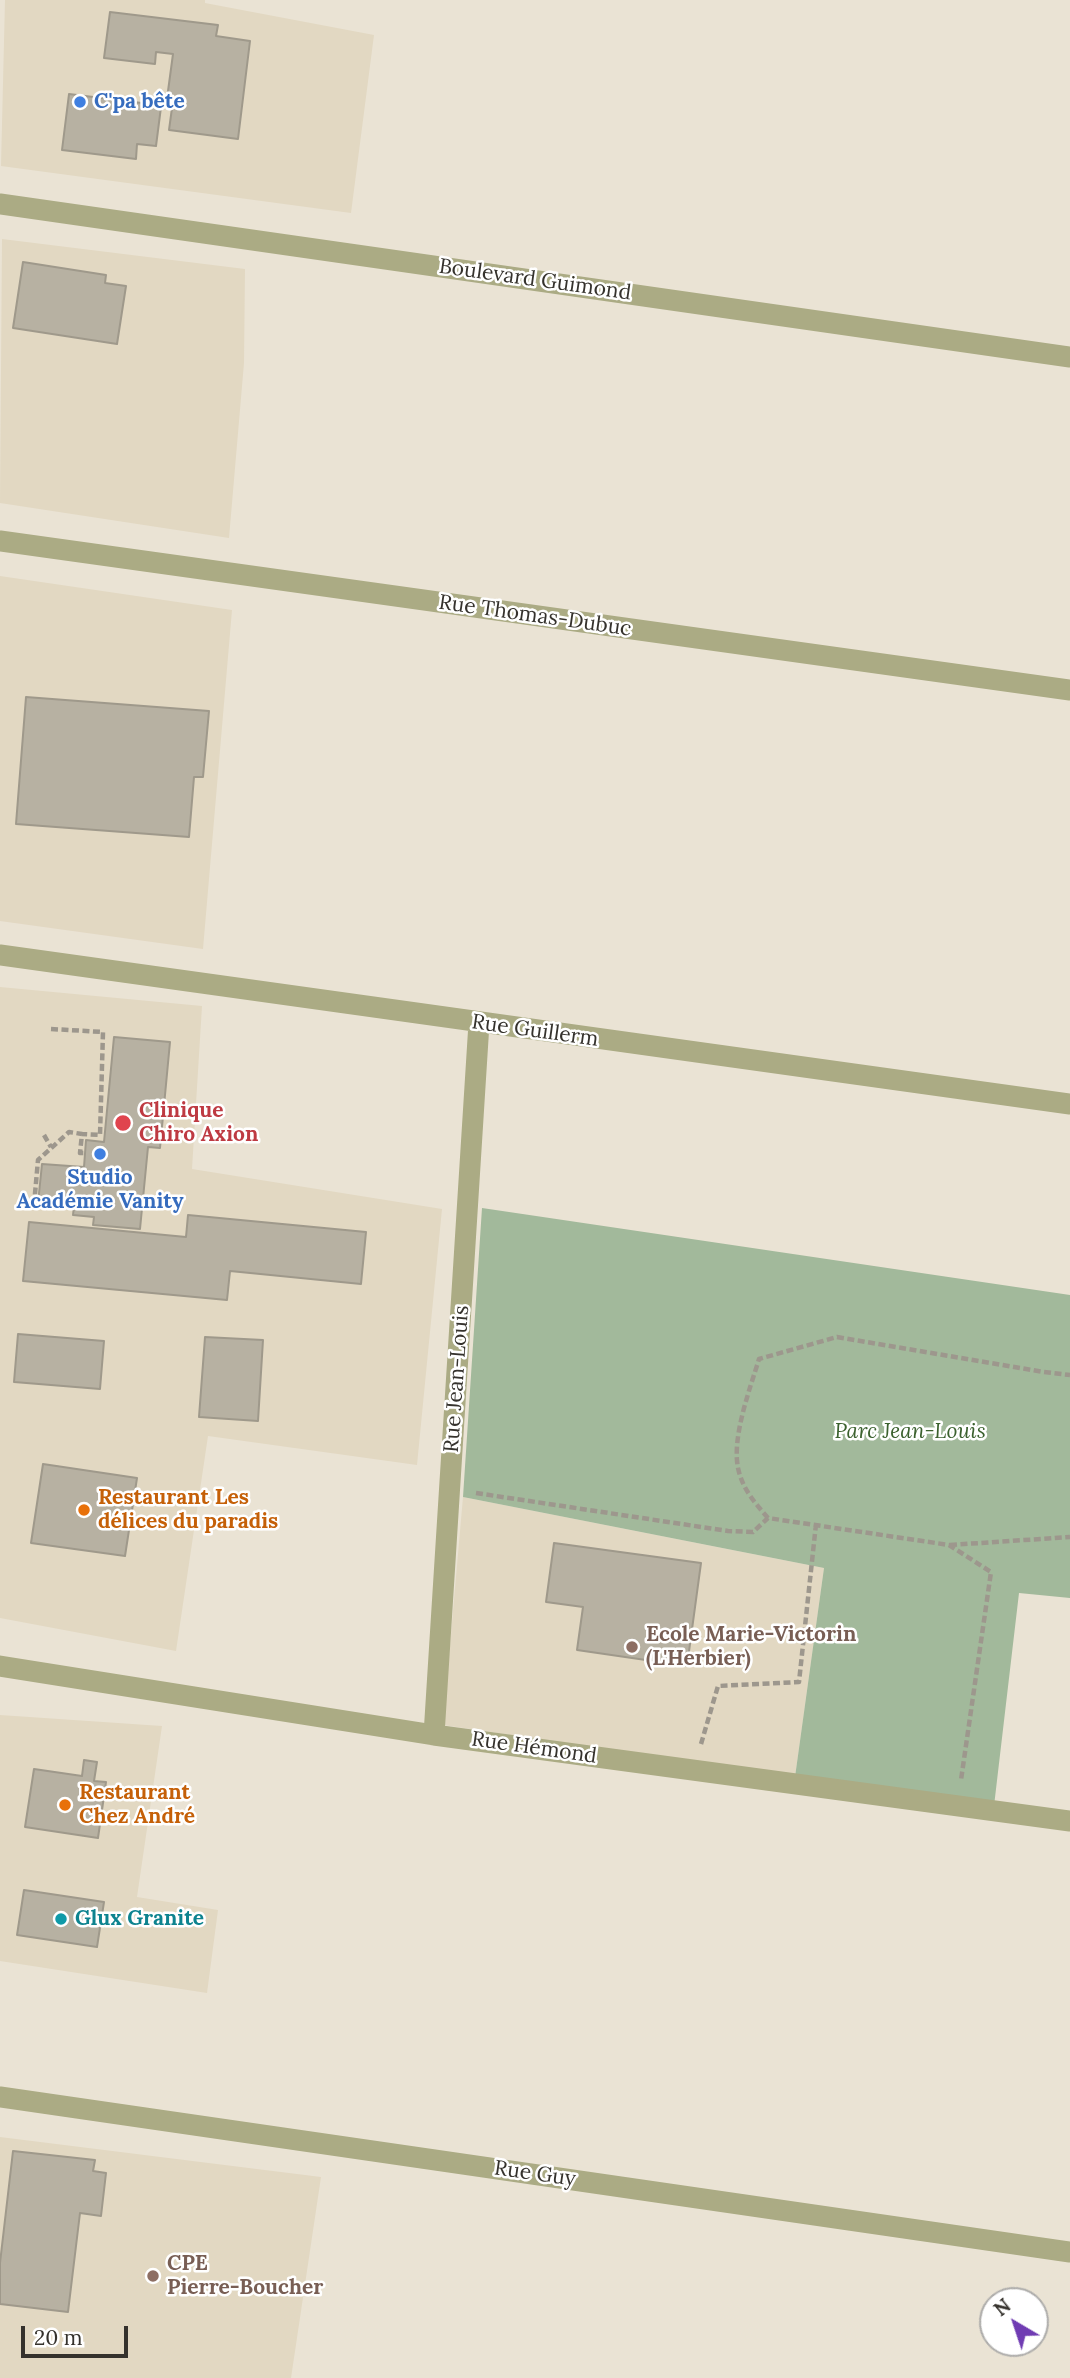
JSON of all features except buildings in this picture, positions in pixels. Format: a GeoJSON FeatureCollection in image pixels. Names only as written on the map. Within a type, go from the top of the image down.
{"type":"FeatureCollection","features":[{"type":"Feature","properties":{"kind":"street","name":"Boulevard Guimond"},"geometry":{"type":"LineString","coordinates":[[0,204],[1070,357]]}},
{"type":"Feature","properties":{"kind":"street","name":"Rue Thomas-Dubuc"},"geometry":{"type":"LineString","coordinates":[[0,541],[1070,690]]}},
{"type":"Feature","properties":{"kind":"street","name":"Rue Guillerm"},"geometry":{"type":"LineString","coordinates":[[0,955],[1070,1104]]}},
{"type":"Feature","properties":{"kind":"street","name":"Rue Jean-Louis"},"geometry":{"type":"LineString","coordinates":[[434,1735],[479,1023]]}},
{"type":"Feature","properties":{"kind":"street","name":"Rue Hémond"},"geometry":{"type":"LineString","coordinates":[[0,1667],[434,1735],[1070,1821]]}},
{"type":"Feature","properties":{"kind":"street","name":"Rue Guy"},"geometry":{"type":"LineString","coordinates":[[0,2097],[1070,2252]]}},
{"type":"Feature","properties":{"kind":"path"},"geometry":{"type":"LineString","coordinates":[[34,1205],[38,1160],[69,1132],[100,1135],[103,1032],[51,1029]]}},
{"type":"Feature","properties":{"kind":"path"},"geometry":{"type":"LineString","coordinates":[[82,1134],[80,1153],[85,1153]]}},
{"type":"Feature","properties":{"kind":"path"},"geometry":{"type":"LineString","coordinates":[[44,1135],[51,1147]]}},
{"type":"Feature","properties":{"kind":"path"},"geometry":{"type":"LineString","coordinates":[[1070,1375],[837,1337],[759,1359],[738,1432],[738,1471],[749,1496],[768,1518],[949,1545],[1070,1537]]}},
{"type":"Feature","properties":{"kind":"path"},"geometry":{"type":"LineString","coordinates":[[475,1492],[728,1531],[753,1532],[768,1518]]}},
{"type":"Feature","properties":{"kind":"path"},"geometry":{"type":"LineString","coordinates":[[694,1770],[718,1686],[799,1682],[816,1524]]}},
{"type":"Feature","properties":{"kind":"path"},"geometry":{"type":"LineString","coordinates":[[949,1545],[991,1572],[958,1805]]}},
{"type":"Feature","properties":{"kind":"shaded area"},"geometry":{"type":"Polygon","coordinates":[[[5,0],[205,0],[205,3],[374,35],[351,213],[1,166],[5,0]]]}},
{"type":"Feature","properties":{"kind":"shaded area"},"geometry":{"type":"Polygon","coordinates":[[[2,239],[245,269],[244,363],[229,538],[0,503],[2,239]]]}},
{"type":"Feature","properties":{"kind":"shaded area"},"geometry":{"type":"Polygon","coordinates":[[[0,576],[232,610],[203,949],[0,921],[0,576]]]}},
{"type":"Feature","properties":{"kind":"shaded area"},"geometry":{"type":"Polygon","coordinates":[[[0,987],[202,1006],[192,1169],[442,1209],[417,1465],[208,1436],[176,1651],[0,1618],[0,987]]]}},
{"type":"Feature","properties":{"kind":"shaded area","name":"Ecole Marie-Victorin (L'Herbier)"},"geometry":{"type":"Polygon","coordinates":[[[463,1497],[824,1568],[795,1777],[443,1725],[463,1497]]]}},
{"type":"Feature","properties":{"kind":"shaded area"},"geometry":{"type":"Polygon","coordinates":[[[0,1715],[162,1726],[137,1897],[218,1910],[207,1993],[0,1961],[0,1715]]]}},
{"type":"Feature","properties":{"kind":"shaded area","name":"CPE Pierre-Boucher"},"geometry":{"type":"Polygon","coordinates":[[[0,2137],[321,2177],[291,2378],[0,2378],[0,2137]]]}},
{"type":"Feature","properties":{"kind":"green space","name":"Parc Jean-Louis"},"geometry":{"type":"Polygon","coordinates":[[[482,1208],[1070,1295],[1070,1598],[1019,1593],[994,1806],[795,1777],[824,1568],[463,1497],[482,1208]]]}},
{"type":"Feature","properties":{"kind":"place","name":"C'pa bête"},"geometry":{"type":"Point","coordinates":[80,102]}},
{"type":"Feature","properties":{"kind":"place","name":"Clinique Chiro Axion"},"geometry":{"type":"Point","coordinates":[123,1123]}},
{"type":"Feature","properties":{"kind":"place","name":"Studio Académie Vanity"},"geometry":{"type":"Point","coordinates":[100,1154]}},
{"type":"Feature","properties":{"kind":"place","name":"Restaurant Les délices du paradis"},"geometry":{"type":"Point","coordinates":[84,1510]}},
{"type":"Feature","properties":{"kind":"place","name":"Ecole Marie-Victorin (L'Herbier)"},"geometry":{"type":"Point","coordinates":[632,1647]}},
{"type":"Feature","properties":{"kind":"place","name":"Restaurant Chez André"},"geometry":{"type":"Point","coordinates":[65,1805]}},
{"type":"Feature","properties":{"kind":"place","name":"Glux Granite"},"geometry":{"type":"Point","coordinates":[61,1919]}},
{"type":"Feature","properties":{"kind":"place","name":"CPE Pierre-Boucher"},"geometry":{"type":"Point","coordinates":[153,2276]}}]}
